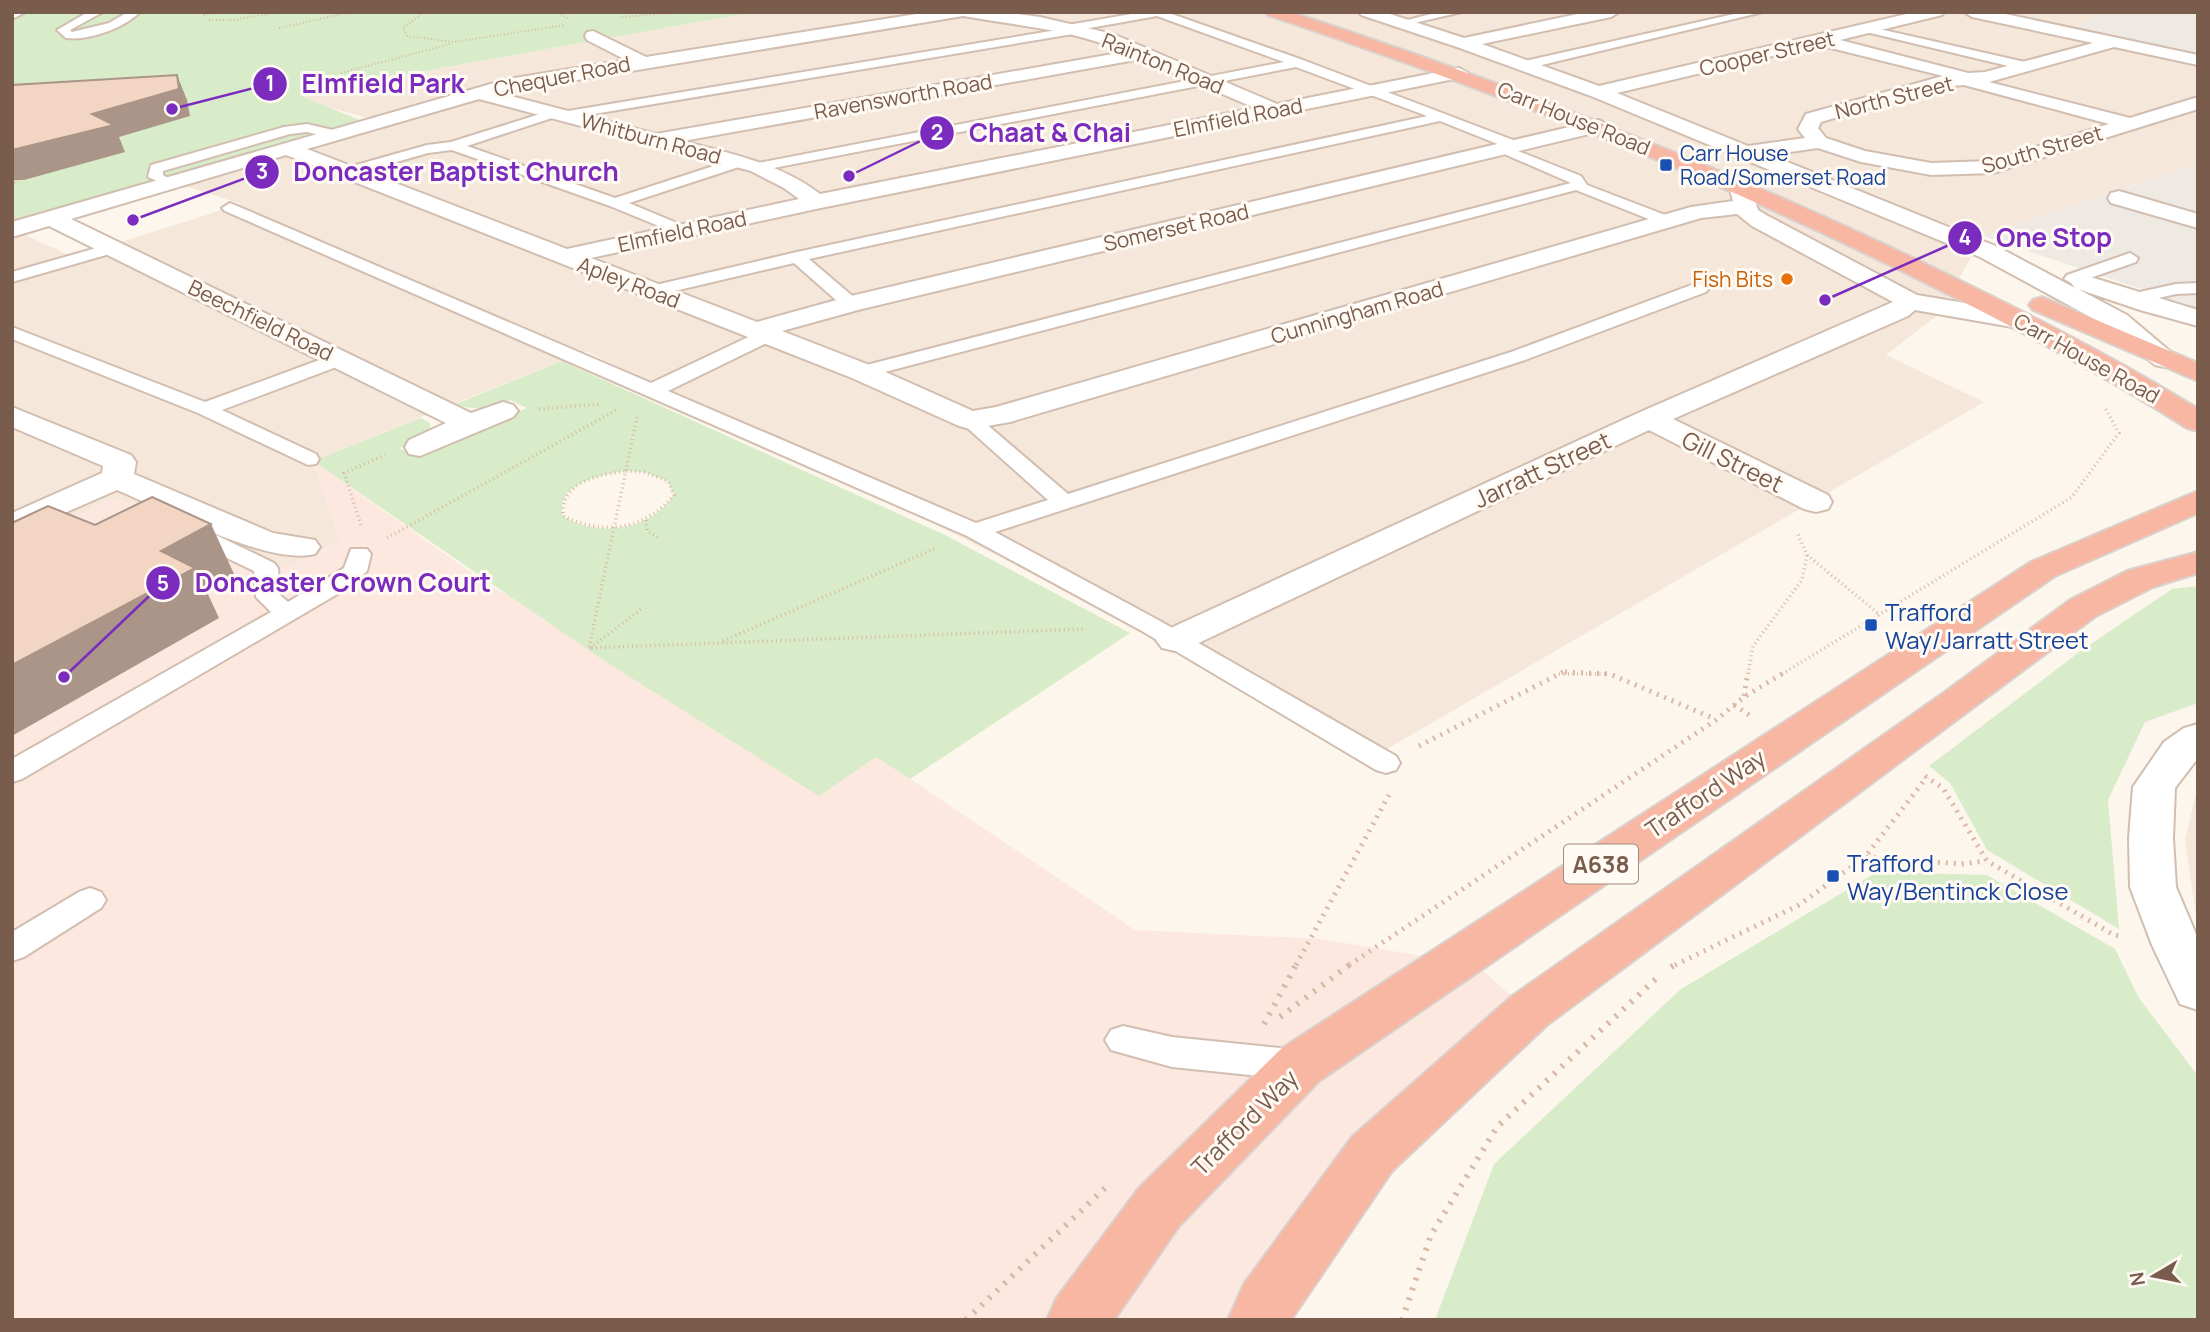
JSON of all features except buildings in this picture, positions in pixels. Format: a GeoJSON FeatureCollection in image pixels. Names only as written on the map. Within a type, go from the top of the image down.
{"type":"FeatureCollection","features":[{"type":"Feature","properties":{"kind":"highway","name":"Carr House Road"},"geometry":{"type":"LineString","coordinates":[[1274,12],[1460,73],[1599,126],[1743,195],[1850,236],[2021,308],[2198,373]]}},
{"type":"Feature","properties":{"kind":"highway","name":"Carr House Road"},"geometry":{"type":"LineString","coordinates":[[1310,12],[1571,98],[1701,149],[1846,211],[1915,244]]}},
{"type":"Feature","properties":{"kind":"highway","name":"Carr House Road"},"geometry":{"type":"LineString","coordinates":[[2021,308],[2198,422]]}},
{"type":"Feature","properties":{"kind":"highway","name":"Trafford Way"},"geometry":{"type":"LineString","coordinates":[[1078,1320],[1159,1207],[1300,1065],[2043,569],[2198,501]]}},
{"type":"Feature","properties":{"kind":"highway"},"geometry":{"type":"LineString","coordinates":[[1259,1320],[1265,1305],[1372,1154],[1529,1011],[1889,752],[2082,608],[2140,579],[2198,562]]}},
{"type":"Feature","properties":{"kind":"street"},"geometry":{"type":"LineString","coordinates":[[12,14],[18,12]]}},
{"type":"Feature","properties":{"kind":"street","name":"Rainton Road"},"geometry":{"type":"LineString","coordinates":[[963,12],[1074,29],[1145,53],[1275,110]]}},
{"type":"Feature","properties":{"kind":"street","name":"Chequer Road"},"geometry":{"type":"LineString","coordinates":[[12,230],[332,134],[544,76],[963,12]]}},
{"type":"Feature","properties":{"kind":"street"},"geometry":{"type":"LineString","coordinates":[[1367,12],[1463,43],[1598,92],[1989,252],[2186,315]]}},
{"type":"Feature","properties":{"kind":"street"},"geometry":{"type":"LineString","coordinates":[[1463,43],[1611,12]]}},
{"type":"Feature","properties":{"kind":"street","name":"Cooper Street"},"geometry":{"type":"LineString","coordinates":[[1598,92],[1936,12]]}},
{"type":"Feature","properties":{"kind":"street"},"geometry":{"type":"LineString","coordinates":[[1972,12],[2198,60]]}},
{"type":"Feature","properties":{"kind":"street"},"geometry":{"type":"LineString","coordinates":[[593,36],[641,61]]}},
{"type":"Feature","properties":{"kind":"street","name":"North Street"},"geometry":{"type":"LineString","coordinates":[[1822,41],[1946,71],[1963,80]]}},
{"type":"Feature","properties":{"kind":"street","name":"North Street"},"geometry":{"type":"LineString","coordinates":[[1819,142],[1808,129],[1813,118],[1937,82],[1986,77],[2060,59],[2110,43]]}},
{"type":"Feature","properties":{"kind":"street","name":"Ravensworth Road"},"geometry":{"type":"LineString","coordinates":[[660,139],[1145,53]]}},
{"type":"Feature","properties":{"kind":"street","name":"Elmfield Road"},"geometry":{"type":"LineString","coordinates":[[564,257],[817,202],[1460,73]]}},
{"type":"Feature","properties":{"kind":"street","name":"South Street"},"geometry":{"type":"LineString","coordinates":[[1963,80],[2130,124]]}},
{"type":"Feature","properties":{"kind":"street","name":"Whitburn Road"},"geometry":{"type":"LineString","coordinates":[[478,94],[749,164],[792,183],[817,202]]}},
{"type":"Feature","properties":{"kind":"street","name":"South Street"},"geometry":{"type":"LineString","coordinates":[[1748,152],[1819,142],[1901,165],[1948,170],[1993,167],[2198,103]]}},
{"type":"Feature","properties":{"kind":"street","name":"Somerset Road"},"geometry":{"type":"LineString","coordinates":[[760,333],[851,304],[1599,126]]}},
{"type":"Feature","properties":{"kind":"street","name":"Apley Road"},"geometry":{"type":"LineString","coordinates":[[286,148],[862,372],[970,419]]}},
{"type":"Feature","properties":{"kind":"street"},"geometry":{"type":"LineString","coordinates":[[1743,195],[1748,213],[1759,221],[1910,301],[2021,308]]}},
{"type":"Feature","properties":{"kind":"street","name":"Cunningham Road"},"geometry":{"type":"LineString","coordinates":[[970,419],[999,416],[1722,207],[1743,195]]}},
{"type":"Feature","properties":{"kind":"street"},"geometry":{"type":"LineString","coordinates":[[2119,198],[2194,234]]}},
{"type":"Feature","properties":{"kind":"street","name":"Beechfield Road"},"geometry":{"type":"LineString","coordinates":[[51,218],[469,424]]}},
{"type":"Feature","properties":{"kind":"street"},"geometry":{"type":"LineString","coordinates":[[1989,252],[2112,318],[2165,359]]}},
{"type":"Feature","properties":{"kind":"street","name":"Jarratt Street"},"geometry":{"type":"LineString","coordinates":[[1163,633],[1899,310],[1910,301]]}},
{"type":"Feature","properties":{"kind":"street"},"geometry":{"type":"LineString","coordinates":[[2112,318],[2120,310],[2134,308],[2186,315]]}},
{"type":"Feature","properties":{"kind":"street"},"geometry":{"type":"LineString","coordinates":[[420,447],[503,411]]}},
{"type":"Feature","properties":{"kind":"street"},"geometry":{"type":"LineString","coordinates":[[12,416],[120,463],[117,478]]}},
{"type":"Feature","properties":{"kind":"street","name":"Gill Street"},"geometry":{"type":"LineString","coordinates":[[1649,419],[1816,502]]}},
{"type":"Feature","properties":{"kind":"street"},"geometry":{"type":"LineString","coordinates":[[12,526],[117,478],[266,542],[303,547]]}},
{"type":"Feature","properties":{"kind":"street"},"geometry":{"type":"LineString","coordinates":[[2198,737],[2179,752],[2154,787],[2151,838],[2154,887],[2176,945],[2198,990]]}},
{"type":"Feature","properties":{"kind":"lane"},"geometry":{"type":"LineString","coordinates":[[98,12],[63,30],[70,36],[103,29],[124,21],[135,12]]}},
{"type":"Feature","properties":{"kind":"lane"},"geometry":{"type":"LineString","coordinates":[[1401,23],[1457,12]]}},
{"type":"Feature","properties":{"kind":"lane"},"geometry":{"type":"LineString","coordinates":[[1525,65],[1758,12]]}},
{"type":"Feature","properties":{"kind":"lane"},"geometry":{"type":"LineString","coordinates":[[347,172],[427,149],[453,146],[560,114],[1158,13],[1441,117],[1576,179],[1579,185]]}},
{"type":"Feature","properties":{"kind":"lane","name":"North Street"},"geometry":{"type":"LineString","coordinates":[[1866,29],[2025,66]]}},
{"type":"Feature","properties":{"kind":"lane"},"geometry":{"type":"LineString","coordinates":[[615,203],[749,164],[1298,63]]}},
{"type":"Feature","properties":{"kind":"lane"},"geometry":{"type":"LineString","coordinates":[[653,291],[797,257],[1441,117]]}},
{"type":"Feature","properties":{"kind":"lane"},"geometry":{"type":"LineString","coordinates":[[168,182],[155,177],[156,168],[289,130],[307,128],[332,134]]}},
{"type":"Feature","properties":{"kind":"lane"},"geometry":{"type":"LineString","coordinates":[[453,146],[615,203],[683,231]]}},
{"type":"Feature","properties":{"kind":"lane"},"geometry":{"type":"LineString","coordinates":[[862,372],[1579,185],[1667,221]]}},
{"type":"Feature","properties":{"kind":"lane"},"geometry":{"type":"LineString","coordinates":[[230,208],[642,396],[975,531],[1163,633],[1386,763]]}},
{"type":"Feature","properties":{"kind":"lane"},"geometry":{"type":"LineString","coordinates":[[12,277],[114,248]]}},
{"type":"Feature","properties":{"kind":"lane"},"geometry":{"type":"LineString","coordinates":[[797,257],[851,304]]}},
{"type":"Feature","properties":{"kind":"lane"},"geometry":{"type":"LineString","coordinates":[[2073,279],[2130,258]]}},
{"type":"Feature","properties":{"kind":"lane"},"geometry":{"type":"LineString","coordinates":[[975,531],[1518,356],[1700,288]]}},
{"type":"Feature","properties":{"kind":"lane"},"geometry":{"type":"LineString","coordinates":[[2132,299],[2176,289],[2198,288]]}},
{"type":"Feature","properties":{"kind":"lane"},"geometry":{"type":"LineString","coordinates":[[12,332],[205,409],[308,459]]}},
{"type":"Feature","properties":{"kind":"lane"},"geometry":{"type":"LineString","coordinates":[[642,396],[760,333]]}},
{"type":"Feature","properties":{"kind":"lane"},"geometry":{"type":"LineString","coordinates":[[205,409],[340,359]]}},
{"type":"Feature","properties":{"kind":"lane"},"geometry":{"type":"LineString","coordinates":[[970,419],[1065,503]]}},
{"type":"Feature","properties":{"kind":"lane"},"geometry":{"type":"LineString","coordinates":[[164,531],[208,540],[266,568],[268,597],[287,613]]}},
{"type":"Feature","properties":{"kind":"lane"},"geometry":{"type":"LineString","coordinates":[[12,772],[355,571],[359,554]]}},
{"type":"Feature","properties":{"kind":"lane"},"geometry":{"type":"LineString","coordinates":[[12,948],[90,900]]}},
{"type":"Feature","properties":{"kind":"lane"},"geometry":{"type":"LineString","coordinates":[[1123,1040],[1172,1052],[1300,1065]]}},
{"type":"Feature","properties":{"kind":"path"},"geometry":{"type":"LineString","coordinates":[[204,15],[219,12]]}},
{"type":"Feature","properties":{"kind":"path"},"geometry":{"type":"LineString","coordinates":[[209,20],[234,20],[281,12]]}},
{"type":"Feature","properties":{"kind":"path"},"geometry":{"type":"LineString","coordinates":[[279,28],[351,12]]}},
{"type":"Feature","properties":{"kind":"path"},"geometry":{"type":"LineString","coordinates":[[424,12],[403,27],[407,36],[454,43]]}},
{"type":"Feature","properties":{"kind":"path"},"geometry":{"type":"LineString","coordinates":[[622,17],[681,12]]}},
{"type":"Feature","properties":{"kind":"path"},"geometry":{"type":"LineString","coordinates":[[341,73],[454,43],[577,23]]}},
{"type":"Feature","properties":{"kind":"path"},"geometry":{"type":"LineString","coordinates":[[12,186],[18,180]]}},
{"type":"Feature","properties":{"kind":"path"},"geometry":{"type":"LineString","coordinates":[[503,411],[642,396]]}},
{"type":"Feature","properties":{"kind":"path"},"geometry":{"type":"LineString","coordinates":[[589,648],[642,396]]}},
{"type":"Feature","properties":{"kind":"path"},"geometry":{"type":"LineString","coordinates":[[359,554],[642,396]]}},
{"type":"Feature","properties":{"kind":"path"},"geometry":{"type":"LineString","coordinates":[[1716,720],[1610,674],[1563,672],[1386,763],[1394,786],[1260,1032],[1360,957],[1716,720],[1744,697],[2072,497],[2119,433],[2104,404]]}},
{"type":"Feature","properties":{"kind":"path"},"geometry":{"type":"LineString","coordinates":[[359,554],[365,540],[344,473],[390,453],[420,447]]}},
{"type":"Feature","properties":{"kind":"path"},"geometry":{"type":"LineString","coordinates":[[626,471],[659,476],[668,481],[674,495],[665,509],[646,520],[614,529],[578,526],[563,516],[560,506],[565,496],[586,481],[626,471]]}},
{"type":"Feature","properties":{"kind":"path"},"geometry":{"type":"LineString","coordinates":[[1816,502],[1824,509],[1798,524],[1797,536],[1807,555],[1880,615]]}},
{"type":"Feature","properties":{"kind":"path"},"geometry":{"type":"LineString","coordinates":[[646,520],[648,531],[658,537]]}},
{"type":"Feature","properties":{"kind":"path"},"geometry":{"type":"LineString","coordinates":[[719,643],[975,531]]}},
{"type":"Feature","properties":{"kind":"path"},"geometry":{"type":"LineString","coordinates":[[1744,697],[1753,646],[1802,580],[1807,555]]}},
{"type":"Feature","properties":{"kind":"path"},"geometry":{"type":"LineString","coordinates":[[589,648],[644,607]]}},
{"type":"Feature","properties":{"kind":"path"},"geometry":{"type":"LineString","coordinates":[[589,648],[1163,633]]}},
{"type":"Feature","properties":{"kind":"path"},"geometry":{"type":"LineString","coordinates":[[1734,705],[1786,739]]}},
{"type":"Feature","properties":{"kind":"path"},"geometry":{"type":"LineString","coordinates":[[1889,752],[1943,788],[1987,861],[2114,936],[2176,945]]}},
{"type":"Feature","properties":{"kind":"path"},"geometry":{"type":"LineString","coordinates":[[1402,1320],[1431,1235],[1497,1127],[1667,969],[1799,905],[1865,857],[1927,777]]}},
{"type":"Feature","properties":{"kind":"path"},"geometry":{"type":"LineString","coordinates":[[1865,857],[1961,864],[1987,861]]}},
{"type":"Feature","properties":{"kind":"path"},"geometry":{"type":"LineString","coordinates":[[965,1320],[1107,1186]]}},
{"type":"Feature","properties":{"kind":"shaded area"},"geometry":{"type":"Polygon","coordinates":[[[755,12],[2109,12],[2076,28],[2198,57],[2198,164],[1983,236],[1939,314],[1886,355],[1984,402],[1387,749],[586,351],[313,461],[340,540],[286,569],[115,498],[12,546],[12,238],[23,234],[73,257],[241,204],[185,186],[388,123],[330,108],[302,97],[312,91],[755,12]]]}},
{"type":"Feature","properties":{"kind":"shaded area"},"geometry":{"type":"Polygon","coordinates":[[[2109,12],[2198,12],[2198,57],[2075,27],[2109,12]]]}},
{"type":"Feature","properties":{"kind":"shaded area"},"geometry":{"type":"Polygon","coordinates":[[[2198,164],[2198,308],[1983,236],[2198,164]]]}},
{"type":"Feature","properties":{"kind":"shaded area"},"geometry":{"type":"Polygon","coordinates":[[[313,461],[495,589],[876,756],[1135,930],[1321,939],[1476,965],[1529,1011],[1259,1320],[12,1320],[12,546],[115,498],[286,569],[340,540],[313,461]]]}},
{"type":"Feature","properties":{"kind":"shaded area"},"geometry":{"type":"Polygon","coordinates":[[[2198,784],[2198,928],[2185,841],[2198,784]]]}},
{"type":"Feature","properties":{"kind":"green space"},"geometry":{"type":"Polygon","coordinates":[[[34,12],[755,12],[312,91],[303,97],[360,120],[12,223],[12,19],[34,12]]]}},
{"type":"Feature","properties":{"kind":"green space"},"geometry":{"type":"Polygon","coordinates":[[[562,361],[943,534],[1130,633],[910,779],[876,757],[819,796],[603,660],[313,461],[421,418],[430,423],[430,430],[422,439],[399,448],[419,457],[527,408],[510,400],[483,408],[456,404],[562,361]],[[616,472],[582,482],[566,495],[562,505],[563,516],[577,523],[607,529],[638,523],[651,517],[674,495],[668,481],[644,472],[616,472]]]}},
{"type":"Feature","properties":{"kind":"green space"},"geometry":{"type":"Polygon","coordinates":[[[2198,586],[2198,703],[2145,722],[2108,800],[2119,929],[1987,850],[1950,783],[1929,766],[2082,650],[2172,589],[2198,586]]]}},
{"type":"Feature","properties":{"kind":"green space"},"geometry":{"type":"Polygon","coordinates":[[[1877,872],[1987,875],[2115,949],[2139,998],[2198,1076],[2198,1320],[1435,1320],[1494,1164],[1681,989],[1877,872]]]}},
{"type":"Feature","properties":{"kind":"place","name":"Elmfield Park"},"geometry":{"type":"Point","coordinates":[172,109]}},
{"type":"Feature","properties":{"kind":"place","name":"Carr House Road/Somerset Road"},"geometry":{"type":"Point","coordinates":[1666,165]}},
{"type":"Feature","properties":{"kind":"place","name":"Chaat & Chai"},"geometry":{"type":"Point","coordinates":[849,176]}},
{"type":"Feature","properties":{"kind":"place","name":"Doncaster Baptist Church"},"geometry":{"type":"Point","coordinates":[133,220]}},
{"type":"Feature","properties":{"kind":"place","name":"Fish Bits"},"geometry":{"type":"Point","coordinates":[1787,279]}},
{"type":"Feature","properties":{"kind":"place","name":"One Stop"},"geometry":{"type":"Point","coordinates":[1825,300]}},
{"type":"Feature","properties":{"kind":"place","name":"Trafford Way/Jarratt Street"},"geometry":{"type":"Point","coordinates":[1871,625]}},
{"type":"Feature","properties":{"kind":"place","name":"Doncaster Crown Court"},"geometry":{"type":"Point","coordinates":[64,677]}},
{"type":"Feature","properties":{"kind":"place","name":"Trafford Way/Bentinck Close"},"geometry":{"type":"Point","coordinates":[1833,876]}}]}
